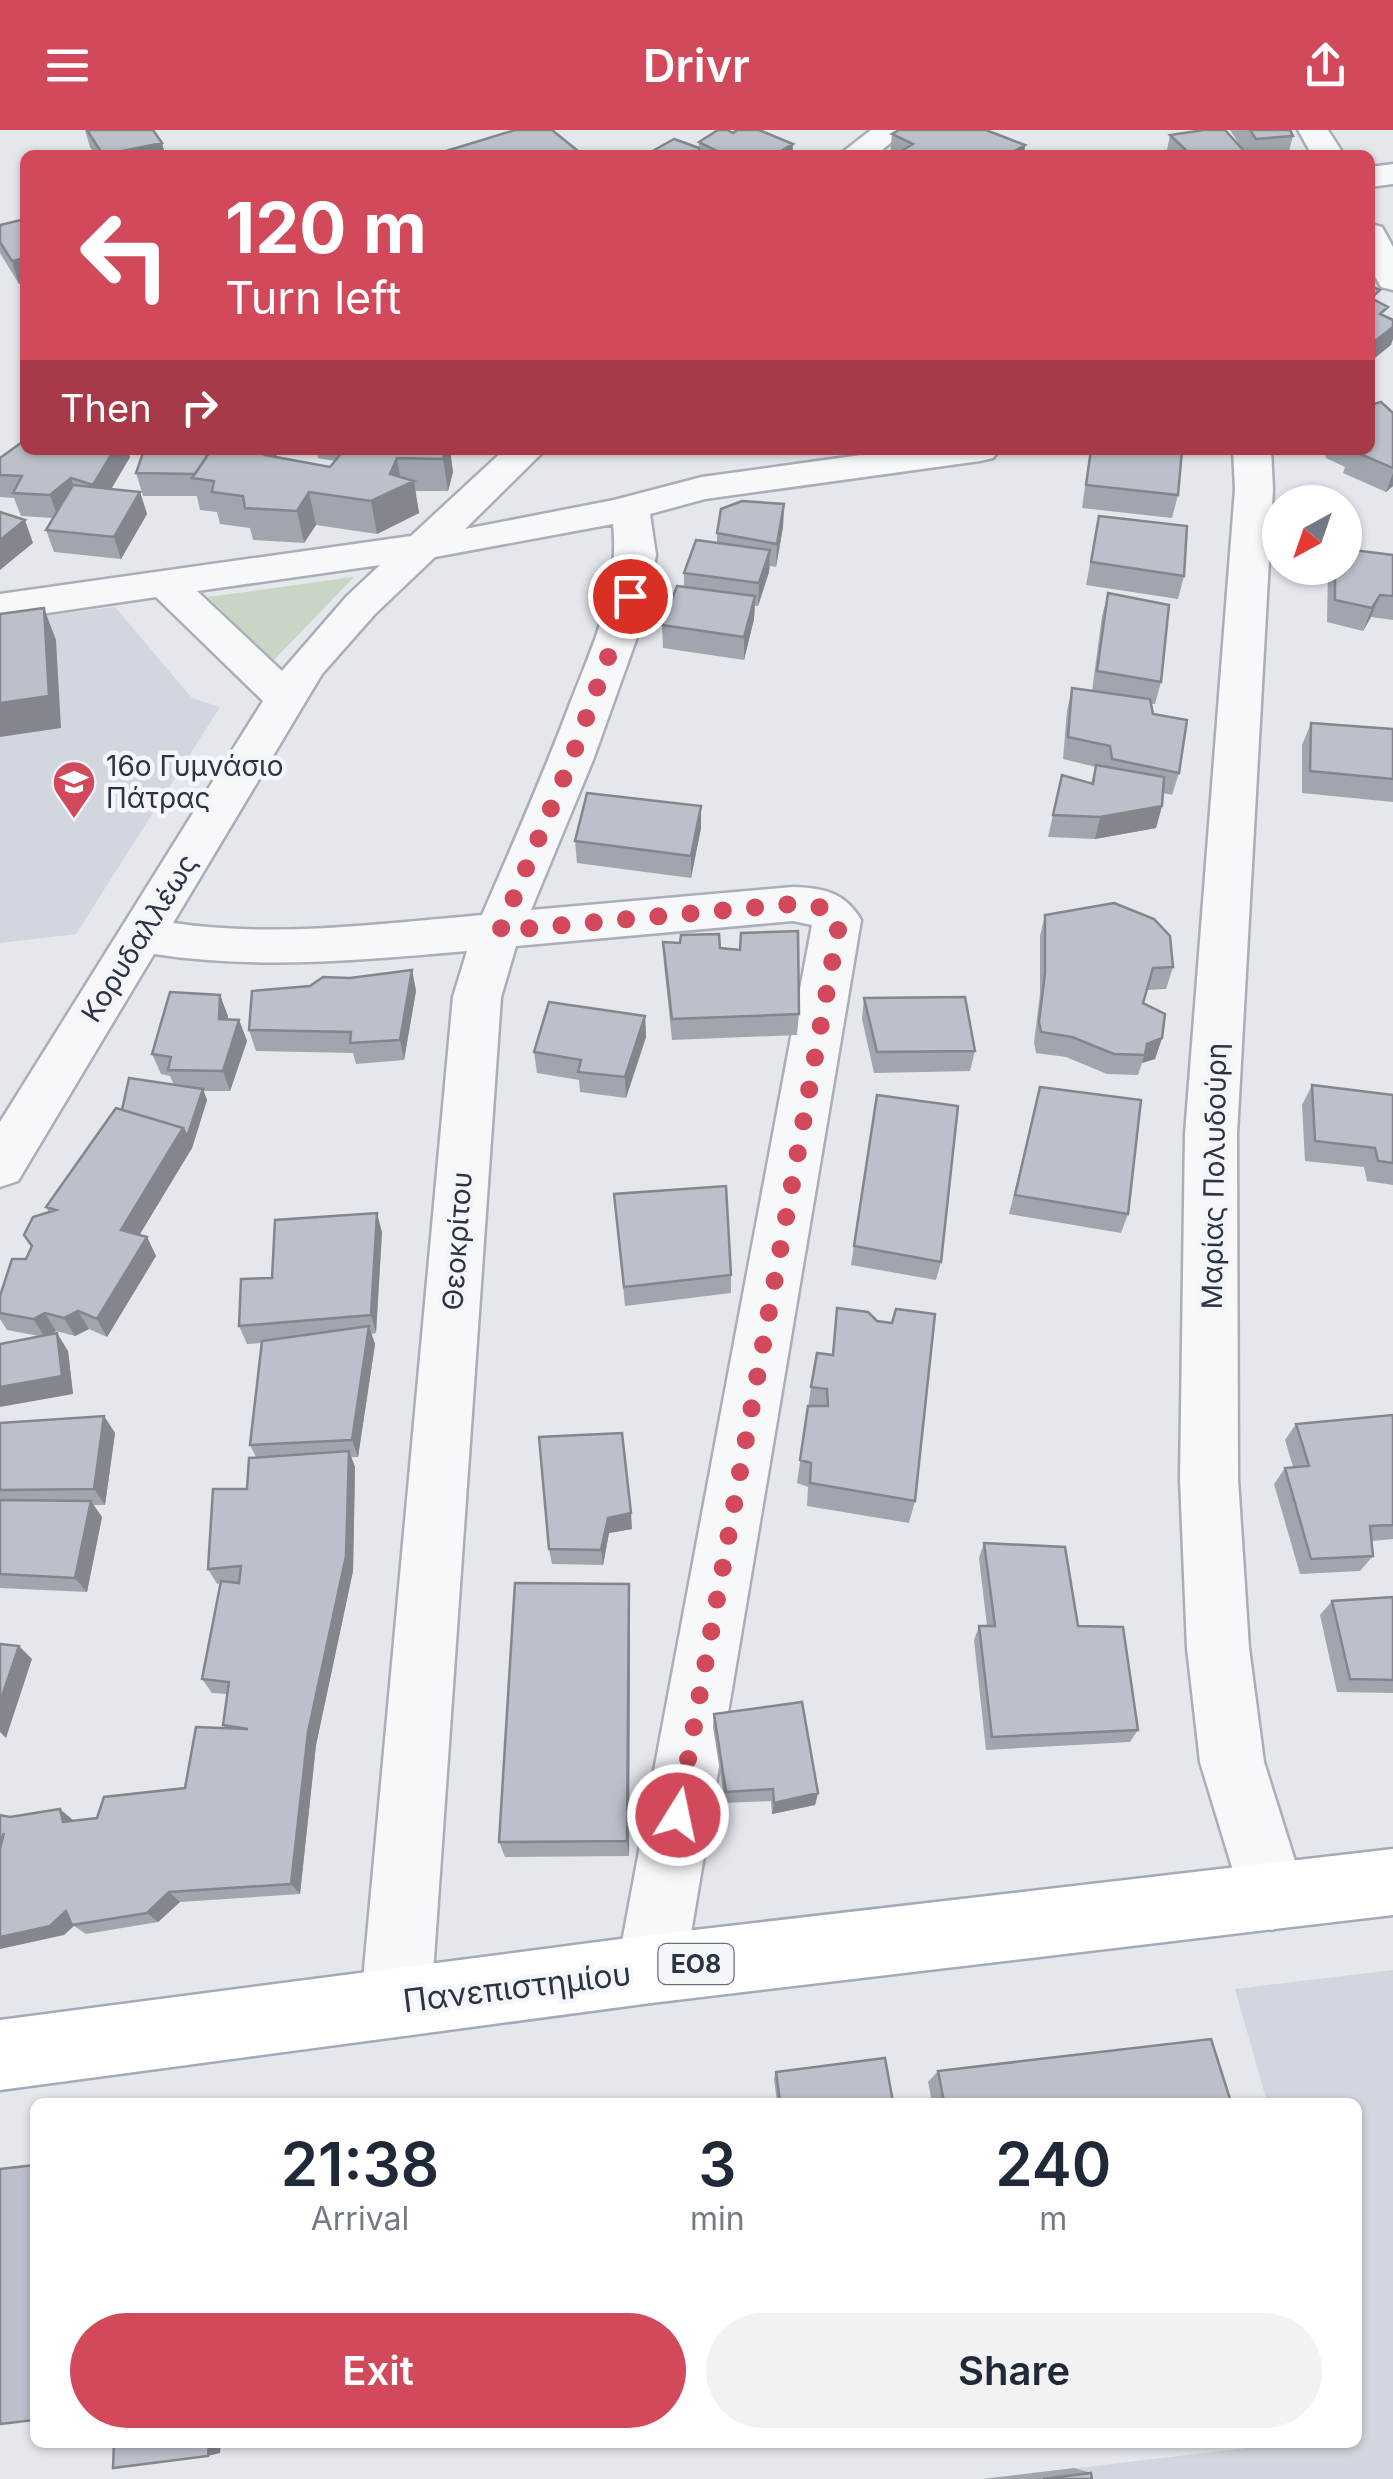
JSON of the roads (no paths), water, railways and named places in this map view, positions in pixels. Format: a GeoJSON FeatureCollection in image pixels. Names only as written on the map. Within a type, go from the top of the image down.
{"type":"FeatureCollection","features":[{"type":"Feature","properties":{"kind":"main road","name":"Πανεπιστημίου"},"geometry":{"type":"LineString","coordinates":[[0,2055],[650,1970],[1393,1882]]}},
{"type":"Feature","properties":{"kind":"street"},"geometry":{"type":"LineString","coordinates":[[862,150],[892,130]]}},
{"type":"Feature","properties":{"kind":"street"},"geometry":{"type":"LineString","coordinates":[[1375,244],[1393,280]]}},
{"type":"Feature","properties":{"kind":"street","name":"Κορυδαλλέως"},"geometry":{"type":"LineString","coordinates":[[0,1166],[284,698],[340,626],[521,455]]}},
{"type":"Feature","properties":{"kind":"street"},"geometry":{"type":"LineString","coordinates":[[0,607],[422,547],[544,527],[712,486],[943,455]]}},
{"type":"Feature","properties":{"kind":"street","name":"Μαρίας Πολυδούρη"},"geometry":{"type":"LineString","coordinates":[[1252,455],[1254,489],[1212,1098],[1209,1480],[1218,1648],[1232,1762],[1272,1896]]}},
{"type":"Feature","properties":{"kind":"street","name":"Θεοκρίτου"},"geometry":{"type":"LineString","coordinates":[[396,2002],[480,984],[571,760],[630,596],[636,545],[630,508]]}},
{"type":"Feature","properties":{"kind":"street"},"geometry":{"type":"LineString","coordinates":[[166,585],[284,698]]}},
{"type":"Feature","properties":{"kind":"street"},"geometry":{"type":"LineString","coordinates":[[140,935],[194,945],[336,945],[792,904],[819,905],[836,920],[650,1970]]}},
{"type":"Feature","properties":{"kind":"place","name":"16ο Γυμνάσιο Πάτρας"},"geometry":{"type":"Point","coordinates":[74,820]}}]}
